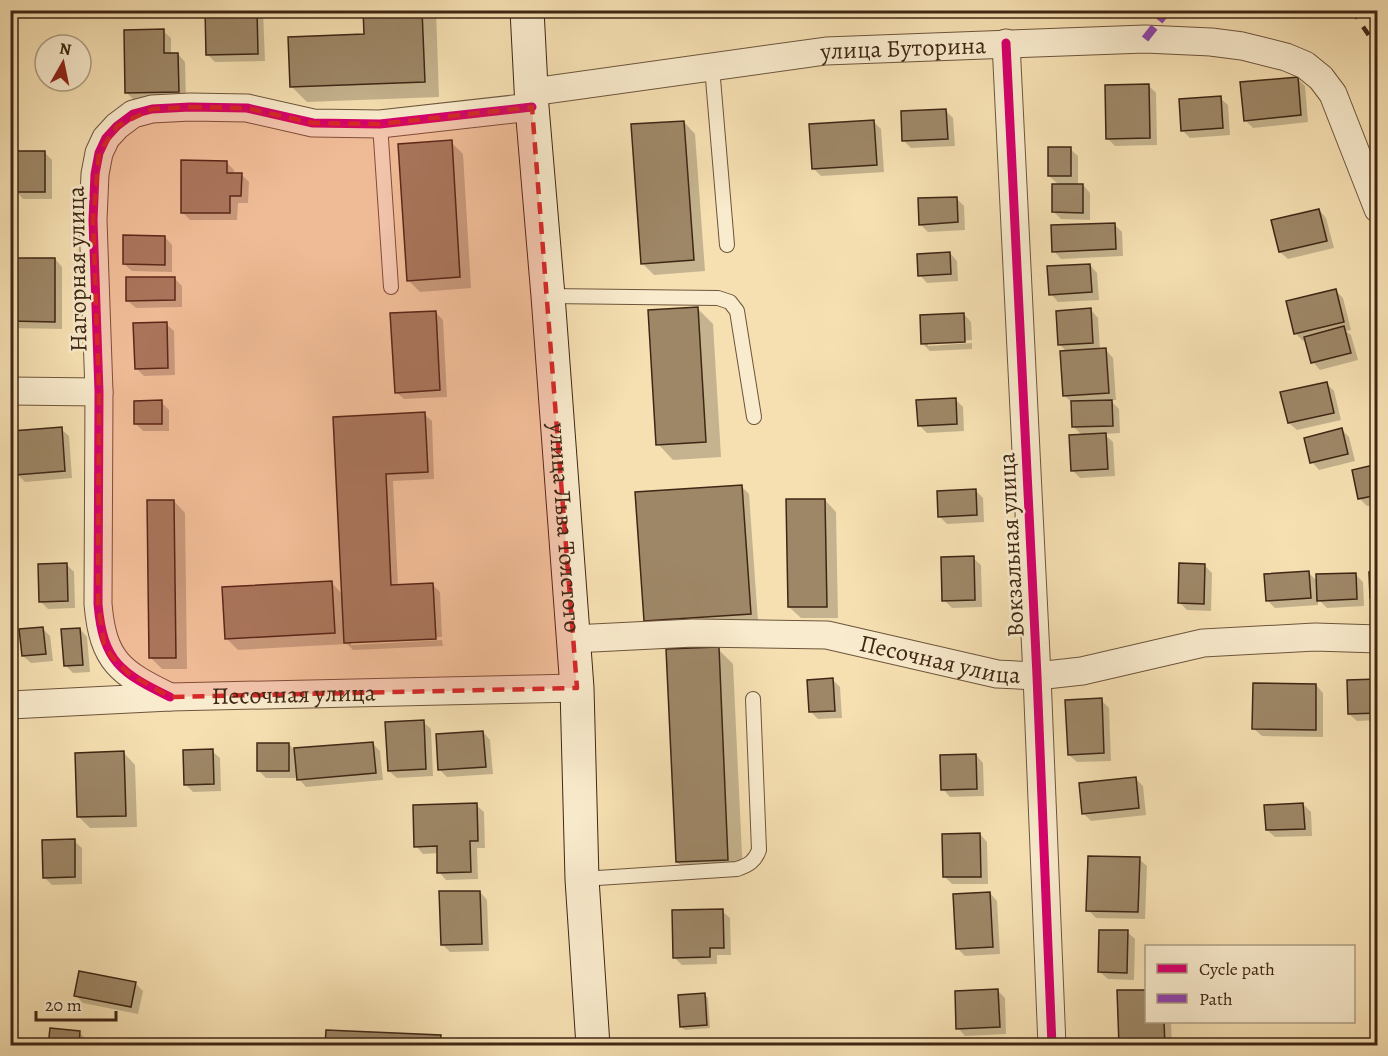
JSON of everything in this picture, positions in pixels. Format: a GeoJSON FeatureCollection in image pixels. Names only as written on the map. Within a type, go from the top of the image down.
{"type":"FeatureCollection","features":[{"type":"Feature","properties":{"kind":"main road","name":"улица Льва Толстого"},"geometry":{"type":"LineString","coordinates":[[527,10],[577,688],[582,879],[593,1046]]}},
{"type":"Feature","properties":{"kind":"street","name":"улица Буторина"},"geometry":{"type":"LineString","coordinates":[[532,100],[712,67],[826,51],[1145,39],[1211,42],[1242,46],[1286,57],[1305,65],[1321,78],[1333,94],[1377,209]]}},
{"type":"Feature","properties":{"kind":"street","name":"Вокзальная улица"},"geometry":{"type":"LineString","coordinates":[[1006,43],[1037,676],[1052,1046]]}},
{"type":"Feature","properties":{"kind":"street","name":"Нагорная улица"},"geometry":{"type":"LineString","coordinates":[[170,698],[129,674],[113,658],[104,644],[100,626],[98,604],[99,392],[93,220],[95,174],[99,153],[106,138],[133,114],[152,109],[247,108],[313,123],[380,124],[532,100]]}},
{"type":"Feature","properties":{"kind":"street"},"geometry":{"type":"LineString","coordinates":[[10,391],[99,392]]}},
{"type":"Feature","properties":{"kind":"street","name":"Песочная улица"},"geometry":{"type":"LineString","coordinates":[[573,639],[693,633],[827,635],[997,674],[1037,676],[1082,671],[1203,643],[1315,637],[1377,639]]}},
{"type":"Feature","properties":{"kind":"street","name":"Песочная улица"},"geometry":{"type":"LineString","coordinates":[[10,705],[170,698],[577,688]]}},
{"type":"Feature","properties":{"kind":"lane"},"geometry":{"type":"LineString","coordinates":[[712,67],[727,245]]}},
{"type":"Feature","properties":{"kind":"lane"},"geometry":{"type":"LineString","coordinates":[[380,124],[391,287]]}},
{"type":"Feature","properties":{"kind":"lane"},"geometry":{"type":"LineString","coordinates":[[548,296],[718,298],[730,302],[737,311],[754,417]]}},
{"type":"Feature","properties":{"kind":"lane"},"geometry":{"type":"LineString","coordinates":[[582,879],[737,869],[747,866],[756,859],[759,850],[753,699]]}},
{"type":"Feature","properties":{"kind":"highlighted area"},"geometry":{"type":"Polygon","coordinates":[[[190,107],[247,108],[313,123],[380,124],[532,107],[577,688],[170,697],[129,674],[113,658],[104,644],[98,604],[99,392],[93,220],[99,153],[117,126],[152,109],[190,107]]]}},
{"type":"Feature","properties":{"kind":"building"},"geometry":{"type":"Polygon","coordinates":[[[205,10],[257,10],[258,54],[206,55],[205,10]]]}},
{"type":"Feature","properties":{"kind":"building"},"geometry":{"type":"Polygon","coordinates":[[[363,10],[422,10],[425,82],[290,87],[288,37],[364,34],[363,10]]]}},
{"type":"Feature","properties":{"kind":"building"},"geometry":{"type":"Polygon","coordinates":[[[164,29],[164,53],[178,53],[179,92],[125,93],[124,30],[164,29]]]}},
{"type":"Feature","properties":{"kind":"building"},"geometry":{"type":"Polygon","coordinates":[[[1298,77],[1301,115],[1244,121],[1240,82],[1298,77]]]}},
{"type":"Feature","properties":{"kind":"building"},"geometry":{"type":"Polygon","coordinates":[[[1149,84],[1150,138],[1106,139],[1105,85],[1149,84]]]}},
{"type":"Feature","properties":{"kind":"building"},"geometry":{"type":"Polygon","coordinates":[[[1221,96],[1223,128],[1181,131],[1179,99],[1221,96]]]}},
{"type":"Feature","properties":{"kind":"building"},"geometry":{"type":"Polygon","coordinates":[[[946,109],[948,139],[902,141],[901,111],[946,109]]]}},
{"type":"Feature","properties":{"kind":"building"},"geometry":{"type":"Polygon","coordinates":[[[874,120],[877,165],[812,169],[809,124],[874,120]]]}},
{"type":"Feature","properties":{"kind":"building"},"geometry":{"type":"Polygon","coordinates":[[[684,121],[694,260],[641,264],[631,124],[684,121]]]}},
{"type":"Feature","properties":{"kind":"building"},"geometry":{"type":"Polygon","coordinates":[[[452,140],[460,277],[407,281],[398,144],[452,140]]]}},
{"type":"Feature","properties":{"kind":"building"},"geometry":{"type":"Polygon","coordinates":[[[1048,147],[1071,147],[1071,176],[1048,176],[1048,147]]]}},
{"type":"Feature","properties":{"kind":"building"},"geometry":{"type":"Polygon","coordinates":[[[14,151],[45,151],[45,192],[14,192],[14,151]]]}},
{"type":"Feature","properties":{"kind":"building"},"geometry":{"type":"Polygon","coordinates":[[[181,160],[227,161],[227,173],[242,173],[241,196],[230,196],[230,213],[181,213],[181,160]]]}},
{"type":"Feature","properties":{"kind":"building"},"geometry":{"type":"Polygon","coordinates":[[[1052,184],[1083,184],[1083,213],[1052,212],[1052,184]]]}},
{"type":"Feature","properties":{"kind":"building"},"geometry":{"type":"Polygon","coordinates":[[[957,197],[958,222],[919,225],[918,198],[957,197]]]}},
{"type":"Feature","properties":{"kind":"building"},"geometry":{"type":"Polygon","coordinates":[[[1319,209],[1327,241],[1279,252],[1271,220],[1319,209]]]}},
{"type":"Feature","properties":{"kind":"building"},"geometry":{"type":"Polygon","coordinates":[[[1115,223],[1116,249],[1052,252],[1051,225],[1115,223]]]}},
{"type":"Feature","properties":{"kind":"building"},"geometry":{"type":"Polygon","coordinates":[[[123,235],[165,236],[165,265],[123,264],[123,235]]]}},
{"type":"Feature","properties":{"kind":"building"},"geometry":{"type":"Polygon","coordinates":[[[950,252],[951,274],[918,276],[917,254],[950,252]]]}},
{"type":"Feature","properties":{"kind":"building"},"geometry":{"type":"Polygon","coordinates":[[[10,258],[55,258],[55,322],[10,321],[10,258]]]}},
{"type":"Feature","properties":{"kind":"building"},"geometry":{"type":"Polygon","coordinates":[[[1090,264],[1092,292],[1049,295],[1047,266],[1090,264]]]}},
{"type":"Feature","properties":{"kind":"building"},"geometry":{"type":"Polygon","coordinates":[[[126,277],[175,277],[175,300],[126,301],[126,277]]]}},
{"type":"Feature","properties":{"kind":"building"},"geometry":{"type":"Polygon","coordinates":[[[1336,289],[1344,322],[1294,334],[1286,301],[1336,289]]]}},
{"type":"Feature","properties":{"kind":"building"},"geometry":{"type":"Polygon","coordinates":[[[698,307],[706,442],[656,445],[648,310],[698,307]]]}},
{"type":"Feature","properties":{"kind":"building"},"geometry":{"type":"Polygon","coordinates":[[[1091,308],[1093,343],[1058,345],[1056,311],[1091,308]]]}},
{"type":"Feature","properties":{"kind":"building"},"geometry":{"type":"Polygon","coordinates":[[[436,311],[440,390],[395,393],[390,313],[436,311]]]}},
{"type":"Feature","properties":{"kind":"building"},"geometry":{"type":"Polygon","coordinates":[[[964,313],[965,342],[921,344],[920,315],[964,313]]]}},
{"type":"Feature","properties":{"kind":"building"},"geometry":{"type":"Polygon","coordinates":[[[167,322],[168,368],[135,369],[133,323],[167,322]]]}},
{"type":"Feature","properties":{"kind":"building"},"geometry":{"type":"Polygon","coordinates":[[[1344,326],[1351,353],[1311,363],[1304,337],[1344,326]]]}},
{"type":"Feature","properties":{"kind":"building"},"geometry":{"type":"Polygon","coordinates":[[[1106,348],[1109,393],[1063,396],[1060,351],[1106,348]]]}},
{"type":"Feature","properties":{"kind":"building"},"geometry":{"type":"Polygon","coordinates":[[[1327,382],[1334,413],[1288,423],[1280,392],[1327,382]]]}},
{"type":"Feature","properties":{"kind":"building"},"geometry":{"type":"Polygon","coordinates":[[[956,398],[957,424],[918,426],[916,400],[956,398]]]}},
{"type":"Feature","properties":{"kind":"building"},"geometry":{"type":"Polygon","coordinates":[[[162,400],[162,424],[134,424],[134,401],[162,400]]]}},
{"type":"Feature","properties":{"kind":"building"},"geometry":{"type":"Polygon","coordinates":[[[1112,400],[1113,426],[1072,427],[1071,401],[1112,400]]]}},
{"type":"Feature","properties":{"kind":"building"},"geometry":{"type":"Polygon","coordinates":[[[425,412],[428,472],[386,474],[391,585],[433,583],[436,639],[344,643],[333,417],[425,412]]]}},
{"type":"Feature","properties":{"kind":"building"},"geometry":{"type":"Polygon","coordinates":[[[62,427],[65,471],[15,475],[12,431],[62,427]]]}},
{"type":"Feature","properties":{"kind":"building"},"geometry":{"type":"Polygon","coordinates":[[[1342,428],[1348,454],[1310,463],[1304,438],[1342,428]]]}},
{"type":"Feature","properties":{"kind":"building"},"geometry":{"type":"Polygon","coordinates":[[[1106,433],[1108,469],[1071,471],[1069,435],[1106,433]]]}},
{"type":"Feature","properties":{"kind":"building"},"geometry":{"type":"Polygon","coordinates":[[[1378,464],[1378,495],[1358,499],[1352,470],[1378,464]]]}},
{"type":"Feature","properties":{"kind":"building"},"geometry":{"type":"Polygon","coordinates":[[[742,485],[751,614],[644,621],[635,492],[742,485]]]}},
{"type":"Feature","properties":{"kind":"building"},"geometry":{"type":"Polygon","coordinates":[[[976,489],[977,515],[938,517],[937,491],[976,489]]]}},
{"type":"Feature","properties":{"kind":"building"},"geometry":{"type":"Polygon","coordinates":[[[786,499],[825,499],[827,607],[788,607],[786,499]]]}},
{"type":"Feature","properties":{"kind":"building"},"geometry":{"type":"Polygon","coordinates":[[[147,500],[174,500],[176,658],[149,658],[147,500]]]}},
{"type":"Feature","properties":{"kind":"building"},"geometry":{"type":"Polygon","coordinates":[[[974,556],[975,600],[942,601],[941,557],[974,556]]]}},
{"type":"Feature","properties":{"kind":"building"},"geometry":{"type":"Polygon","coordinates":[[[67,563],[68,601],[39,602],[38,564],[67,563]]]}},
{"type":"Feature","properties":{"kind":"building"},"geometry":{"type":"Polygon","coordinates":[[[1179,563],[1205,564],[1204,604],[1178,603],[1179,563]]]}},
{"type":"Feature","properties":{"kind":"building"},"geometry":{"type":"Polygon","coordinates":[[[1309,571],[1311,598],[1266,601],[1264,574],[1309,571]]]}},
{"type":"Feature","properties":{"kind":"building"},"geometry":{"type":"Polygon","coordinates":[[[1378,571],[1378,597],[1370,598],[1369,572],[1378,571]]]}},
{"type":"Feature","properties":{"kind":"building"},"geometry":{"type":"Polygon","coordinates":[[[1356,573],[1357,599],[1317,601],[1316,574],[1356,573]]]}},
{"type":"Feature","properties":{"kind":"building"},"geometry":{"type":"Polygon","coordinates":[[[332,581],[335,633],[225,639],[222,587],[332,581]]]}},
{"type":"Feature","properties":{"kind":"building"},"geometry":{"type":"Polygon","coordinates":[[[43,627],[46,654],[22,656],[19,629],[43,627]]]}},
{"type":"Feature","properties":{"kind":"building"},"geometry":{"type":"Polygon","coordinates":[[[80,628],[83,665],[64,666],[61,629],[80,628]]]}},
{"type":"Feature","properties":{"kind":"building"},"geometry":{"type":"Polygon","coordinates":[[[719,647],[728,860],[676,862],[666,649],[719,647]]]}},
{"type":"Feature","properties":{"kind":"building"},"geometry":{"type":"Polygon","coordinates":[[[833,678],[835,711],[809,712],[807,680],[833,678]]]}},
{"type":"Feature","properties":{"kind":"building"},"geometry":{"type":"Polygon","coordinates":[[[1378,679],[1378,713],[1348,714],[1347,680],[1378,679]]]}},
{"type":"Feature","properties":{"kind":"building"},"geometry":{"type":"Polygon","coordinates":[[[1253,683],[1316,684],[1316,730],[1252,729],[1253,683]]]}},
{"type":"Feature","properties":{"kind":"building"},"geometry":{"type":"Polygon","coordinates":[[[1102,698],[1104,753],[1068,755],[1065,700],[1102,698]]]}},
{"type":"Feature","properties":{"kind":"building"},"geometry":{"type":"Polygon","coordinates":[[[424,720],[426,769],[388,771],[385,722],[424,720]]]}},
{"type":"Feature","properties":{"kind":"building"},"geometry":{"type":"Polygon","coordinates":[[[483,731],[486,767],[438,770],[436,734],[483,731]]]}},
{"type":"Feature","properties":{"kind":"building"},"geometry":{"type":"Polygon","coordinates":[[[373,742],[376,773],[297,780],[294,748],[373,742]]]}},
{"type":"Feature","properties":{"kind":"building"},"geometry":{"type":"Polygon","coordinates":[[[257,743],[289,743],[289,771],[257,771],[257,743]]]}},
{"type":"Feature","properties":{"kind":"building"},"geometry":{"type":"Polygon","coordinates":[[[213,749],[214,784],[184,785],[183,750],[213,749]]]}},
{"type":"Feature","properties":{"kind":"building"},"geometry":{"type":"Polygon","coordinates":[[[124,751],[126,816],[77,817],[75,753],[124,751]]]}},
{"type":"Feature","properties":{"kind":"building"},"geometry":{"type":"Polygon","coordinates":[[[976,754],[977,789],[941,790],[940,755],[976,754]]]}},
{"type":"Feature","properties":{"kind":"building"},"geometry":{"type":"Polygon","coordinates":[[[1136,777],[1139,808],[1082,814],[1079,783],[1136,777]]]}},
{"type":"Feature","properties":{"kind":"building"},"geometry":{"type":"Polygon","coordinates":[[[477,803],[478,841],[470,841],[471,872],[437,873],[437,846],[414,847],[413,805],[477,803]]]}},
{"type":"Feature","properties":{"kind":"building"},"geometry":{"type":"Polygon","coordinates":[[[1303,803],[1305,829],[1266,830],[1264,805],[1303,803]]]}},
{"type":"Feature","properties":{"kind":"building"},"geometry":{"type":"Polygon","coordinates":[[[980,833],[981,877],[943,877],[942,834],[980,833]]]}},
{"type":"Feature","properties":{"kind":"building"},"geometry":{"type":"Polygon","coordinates":[[[75,839],[75,877],[43,878],[42,840],[75,839]]]}},
{"type":"Feature","properties":{"kind":"building"},"geometry":{"type":"Polygon","coordinates":[[[1088,856],[1140,857],[1138,912],[1086,911],[1088,856]]]}},
{"type":"Feature","properties":{"kind":"building"},"geometry":{"type":"Polygon","coordinates":[[[439,891],[480,891],[482,944],[441,945],[439,891]]]}},
{"type":"Feature","properties":{"kind":"building"},"geometry":{"type":"Polygon","coordinates":[[[990,892],[993,947],[956,949],[953,894],[990,892]]]}},
{"type":"Feature","properties":{"kind":"building"},"geometry":{"type":"Polygon","coordinates":[[[1372,903],[1378,903],[1378,938],[1374,938],[1372,903]]]}},
{"type":"Feature","properties":{"kind":"building"},"geometry":{"type":"Polygon","coordinates":[[[723,909],[724,948],[710,948],[710,957],[673,958],[672,910],[723,909]]]}},
{"type":"Feature","properties":{"kind":"building"},"geometry":{"type":"Polygon","coordinates":[[[1099,930],[1128,930],[1127,973],[1098,972],[1099,930]]]}},
{"type":"Feature","properties":{"kind":"building"},"geometry":{"type":"Polygon","coordinates":[[[79,971],[136,982],[131,1007],[74,996],[79,971]]]}},
{"type":"Feature","properties":{"kind":"building"},"geometry":{"type":"Polygon","coordinates":[[[998,989],[1000,1027],[956,1029],[955,991],[998,989]]]}},
{"type":"Feature","properties":{"kind":"building"},"geometry":{"type":"Polygon","coordinates":[[[1117,990],[1145,990],[1145,1023],[1164,1023],[1165,1046],[1119,1046],[1117,990]]]}},
{"type":"Feature","properties":{"kind":"building"},"geometry":{"type":"Polygon","coordinates":[[[705,993],[707,1025],[680,1027],[678,995],[705,993]]]}},
{"type":"Feature","properties":{"kind":"building"},"geometry":{"type":"Polygon","coordinates":[[[50,1028],[80,1031],[79,1046],[48,1046],[50,1028]]]}},
{"type":"Feature","properties":{"kind":"building"},"geometry":{"type":"Polygon","coordinates":[[[326,1030],[441,1035],[440,1046],[325,1046],[326,1030]]]}},
{"type":"Feature","properties":{"kind":"railway"},"geometry":{"type":"LineString","coordinates":[[1352,10],[1378,49]]}},
{"type":"Feature","properties":{"kind":"marked path"},"geometry":{"type":"LineString","coordinates":[[1145,39],[1168,10]]}},
{"type":"Feature","properties":{"kind":"cycle path"},"geometry":{"type":"LineString","coordinates":[[1006,43],[1037,676],[1052,1046]]}},
{"type":"Feature","properties":{"kind":"cycle path"},"geometry":{"type":"LineString","coordinates":[[170,697],[127,672],[110,653],[104,640],[98,604],[99,392],[93,220],[95,174],[99,153],[106,138],[133,114],[152,109],[247,108],[313,123],[380,124],[532,107]]}}]}
